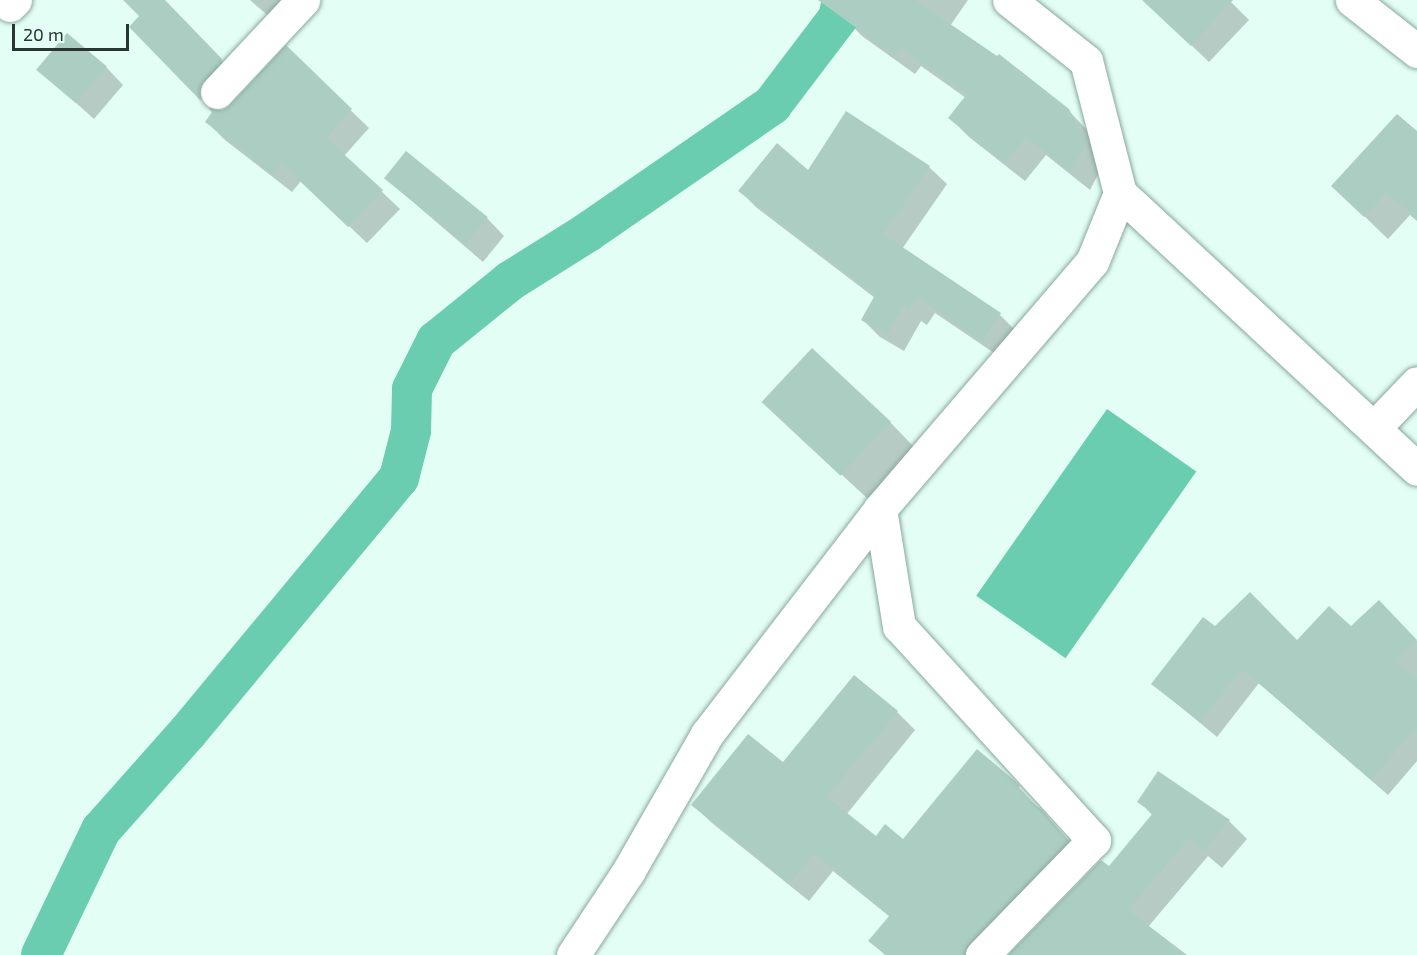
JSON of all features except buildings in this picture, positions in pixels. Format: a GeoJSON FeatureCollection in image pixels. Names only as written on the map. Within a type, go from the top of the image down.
{"type":"FeatureCollection","features":[{"type":"Feature","properties":{"kind":"street"},"geometry":{"type":"LineString","coordinates":[[217,92],[303,0]]}},
{"type":"Feature","properties":{"kind":"street"},"geometry":{"type":"LineString","coordinates":[[1009,0],[1086,61],[1120,193],[1417,469]]}},
{"type":"Feature","properties":{"kind":"street"},"geometry":{"type":"LineString","coordinates":[[1352,0],[1417,51]]}},
{"type":"Feature","properties":{"kind":"street"},"geometry":{"type":"LineString","coordinates":[[573,955],[628,872],[707,734],[880,509],[1092,262],[1120,193]]}},
{"type":"Feature","properties":{"kind":"street"},"geometry":{"type":"LineString","coordinates":[[1374,428],[1417,383]]}},
{"type":"Feature","properties":{"kind":"street"},"geometry":{"type":"LineString","coordinates":[[880,509],[899,626],[1094,840],[982,955]]}},
{"type":"Feature","properties":{"kind":"shaded area"},"geometry":{"type":"Polygon","coordinates":[[[1107,409],[1196,472],[1066,658],[976,596],[1107,409]]]}},
{"type":"Feature","properties":{"kind":"waterway"},"geometry":{"type":"LineString","coordinates":[[41,955],[101,830],[188,732],[399,478],[411,431],[412,389],[436,341],[510,281],[588,232],[772,105],[838,18],[842,0]]}}]}
